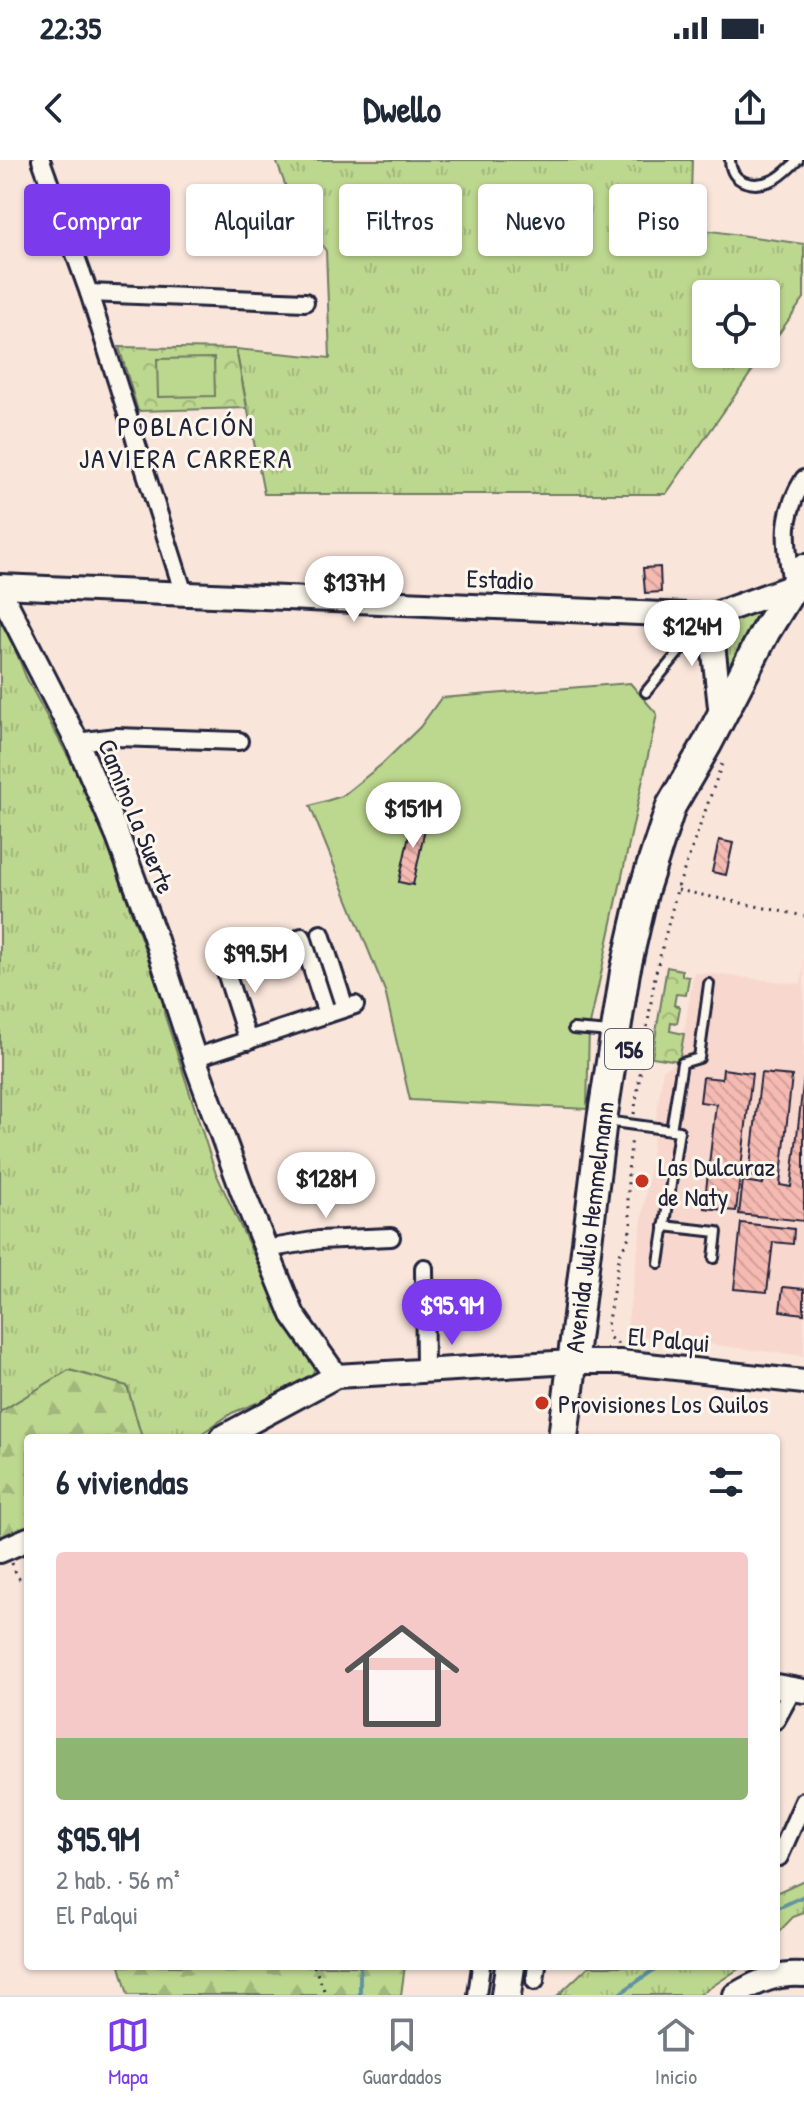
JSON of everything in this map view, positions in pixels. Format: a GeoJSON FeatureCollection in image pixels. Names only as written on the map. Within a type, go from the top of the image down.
{"type":"FeatureCollection","features":[{"type":"Feature","properties":{"kind":"highway","name":"Avenida Julio Hemmelmann"},"geometry":{"type":"LineString","coordinates":[[564,1434],[581,1362],[633,1024],[649,943],[669,867],[715,752],[721,716],[798,577]]}},
{"type":"Feature","properties":{"kind":"highway","name":"Avenida Julio Hemmelmann"},"geometry":{"type":"LineString","coordinates":[[618,1123],[615,1033],[644,889],[671,806],[715,752]]}},
{"type":"Feature","properties":{"kind":"highway","name":"Avenida Julio Hemmelmann"},"geometry":{"type":"LineString","coordinates":[[578,1434],[581,1362]]}},
{"type":"Feature","properties":{"kind":"highway"},"geometry":{"type":"LineString","coordinates":[[506,1995],[509,1970]]}},
{"type":"Feature","properties":{"kind":"street"},"geometry":{"type":"LineString","coordinates":[[41,160],[89,293],[184,594]]}},
{"type":"Feature","properties":{"kind":"street"},"geometry":{"type":"LineString","coordinates":[[89,293],[305,302]]}},
{"type":"Feature","properties":{"kind":"street"},"geometry":{"type":"LineString","coordinates":[[798,577],[787,546],[787,523],[793,497],[804,479]]}},
{"type":"Feature","properties":{"kind":"street","name":"Estadio"},"geometry":{"type":"LineString","coordinates":[[0,588],[710,616],[798,577]]}},
{"type":"Feature","properties":{"kind":"street","name":"Camino La Suerte"},"geometry":{"type":"LineString","coordinates":[[0,588],[77,742],[118,837],[242,1190],[293,1315],[336,1376]]}},
{"type":"Feature","properties":{"kind":"street"},"geometry":{"type":"LineString","coordinates":[[710,616],[721,716]]}},
{"type":"Feature","properties":{"kind":"street"},"geometry":{"type":"LineString","coordinates":[[77,742],[116,737],[239,741]]}},
{"type":"Feature","properties":{"kind":"street"},"geometry":{"type":"LineString","coordinates":[[194,1058],[350,1007],[321,934]]}},
{"type":"Feature","properties":{"kind":"street"},"geometry":{"type":"LineString","coordinates":[[302,937],[327,1014]]}},
{"type":"Feature","properties":{"kind":"street"},"geometry":{"type":"LineString","coordinates":[[223,963],[248,1041]]}},
{"type":"Feature","properties":{"kind":"street"},"geometry":{"type":"LineString","coordinates":[[266,1249],[319,1240],[391,1237]]}},
{"type":"Feature","properties":{"kind":"street"},"geometry":{"type":"LineString","coordinates":[[424,1268],[425,1371]]}},
{"type":"Feature","properties":{"kind":"street","name":"El Palqui"},"geometry":{"type":"LineString","coordinates":[[336,1376],[620,1362],[804,1382]]}},
{"type":"Feature","properties":{"kind":"street"},"geometry":{"type":"LineString","coordinates":[[228,1434],[336,1376]]}},
{"type":"Feature","properties":{"kind":"street"},"geometry":{"type":"LineString","coordinates":[[780,1711],[791,1688]]}},
{"type":"Feature","properties":{"kind":"street"},"geometry":{"type":"LineString","coordinates":[[780,1855],[804,1801]]}},
{"type":"Feature","properties":{"kind":"street"},"geometry":{"type":"LineString","coordinates":[[477,1995],[480,1970]]}},
{"type":"Feature","properties":{"kind":"street"},"geometry":{"type":"LineString","coordinates":[[735,1995],[771,1977],[804,1975]]}},
{"type":"Feature","properties":{"kind":"lane"},"geometry":{"type":"LineString","coordinates":[[730,160],[735,176],[741,182],[751,184],[774,180],[798,160]]}},
{"type":"Feature","properties":{"kind":"lane"},"geometry":{"type":"LineString","coordinates":[[646,692],[710,616]]}},
{"type":"Feature","properties":{"kind":"lane"},"geometry":{"type":"LineString","coordinates":[[671,1130],[682,1063],[699,1058],[709,984]]}},
{"type":"Feature","properties":{"kind":"lane"},"geometry":{"type":"LineString","coordinates":[[573,1029],[615,1033]]}},
{"type":"Feature","properties":{"kind":"lane"},"geometry":{"type":"LineString","coordinates":[[618,1123],[679,1131],[659,1263]]}},
{"type":"Feature","properties":{"kind":"lane"},"geometry":{"type":"LineString","coordinates":[[664,1226],[717,1232],[714,1258]]}},
{"type":"Feature","properties":{"kind":"path"},"geometry":{"type":"LineString","coordinates":[[620,1362],[621,1345],[610,1338],[607,1326],[620,1253],[629,1237],[631,1223],[628,1171],[618,1123],[715,752]]}},
{"type":"Feature","properties":{"kind":"path"},"geometry":{"type":"LineString","coordinates":[[677,890],[804,916]]}},
{"type":"Feature","properties":{"kind":"path"},"geometry":{"type":"LineString","coordinates":[[12,1546],[17,1576],[24,1578]]}},
{"type":"Feature","properties":{"kind":"path"},"geometry":{"type":"LineString","coordinates":[[316,1970],[326,1995]]}},
{"type":"Feature","properties":{"kind":"shaded area"},"geometry":{"type":"Polygon","coordinates":[[[804,957],[804,1356],[626,1334],[663,1069],[679,1061],[694,972],[801,984],[804,957]]]}},
{"type":"Feature","properties":{"kind":"green space"},"geometry":{"type":"Polygon","coordinates":[[[276,160],[692,160],[691,184],[609,184],[609,256],[707,256],[707,230],[804,244],[804,298],[780,332],[780,280],[692,280],[692,368],[754,368],[666,494],[264,494],[236,349],[330,358],[326,251],[323,246],[323,184],[285,184],[276,160]]]}},
{"type":"Feature","properties":{"kind":"green space"},"geometry":{"type":"Polygon","coordinates":[[[119,347],[236,349],[247,408],[138,411],[119,347]]]}},
{"type":"Feature","properties":{"kind":"green space"},"geometry":{"type":"Polygon","coordinates":[[[214,358],[215,396],[158,397],[157,359],[214,358]]]}},
{"type":"Feature","properties":{"kind":"green space"},"geometry":{"type":"Polygon","coordinates":[[[772,597],[729,687],[723,635],[732,614],[772,597]]]}},
{"type":"Feature","properties":{"kind":"green space"},"geometry":{"type":"Polygon","coordinates":[[[0,617],[26,677],[92,802],[163,1000],[164,1013],[215,1171],[286,1325],[304,1343],[314,1370],[311,1381],[232,1413],[201,1434],[141,1434],[127,1386],[69,1370],[0,1412],[0,617]]]}},
{"type":"Feature","properties":{"kind":"green space"},"geometry":{"type":"Polygon","coordinates":[[[630,683],[657,714],[589,1029],[587,1109],[410,1100],[385,991],[310,806],[342,796],[382,764],[420,727],[441,698],[630,683]]]}},
{"type":"Feature","properties":{"kind":"green space"},"geometry":{"type":"Polygon","coordinates":[[[667,967],[682,970],[682,976],[689,977],[686,995],[676,994],[674,1005],[680,1007],[677,1023],[671,1022],[670,1031],[684,1034],[679,1061],[652,1057],[667,967]]]}},
{"type":"Feature","properties":{"kind":"green space"},"geometry":{"type":"Polygon","coordinates":[[[69,1370],[127,1386],[141,1434],[24,1434],[24,1528],[0,1539],[0,1412],[69,1370]]]}},
{"type":"Feature","properties":{"kind":"green space"},"geometry":{"type":"Polygon","coordinates":[[[804,1880],[804,1913],[793,1917],[780,1931],[780,1891],[804,1880]]]}},
{"type":"Feature","properties":{"kind":"green space"},"geometry":{"type":"Polygon","coordinates":[[[121,1970],[404,1970],[401,1995],[128,1995],[121,1970]]]}},
{"type":"Feature","properties":{"kind":"green space"},"geometry":{"type":"Polygon","coordinates":[[[585,1970],[737,1970],[699,1995],[558,1995],[585,1970]]]}},
{"type":"Feature","properties":{"kind":"building"},"geometry":{"type":"Polygon","coordinates":[[[660,567],[661,592],[645,593],[643,568],[660,567]]]}},
{"type":"Feature","properties":{"kind":"building"},"geometry":{"type":"Polygon","coordinates":[[[413,816],[427,819],[413,885],[399,882],[413,816]]]}},
{"type":"Feature","properties":{"kind":"building"},"geometry":{"type":"Polygon","coordinates":[[[719,840],[733,843],[726,875],[712,872],[719,840]]]}},
{"type":"Feature","properties":{"kind":"building"},"geometry":{"type":"Polygon","coordinates":[[[723,1069],[752,1073],[736,1211],[704,1208],[716,1104],[700,1102],[703,1077],[722,1079],[723,1069]]]}},
{"type":"Feature","properties":{"kind":"building"},"geometry":{"type":"Polygon","coordinates":[[[761,1073],[792,1076],[780,1185],[791,1187],[804,1076],[804,1221],[739,1214],[743,1181],[763,1184],[764,1178],[749,1176],[761,1073]]]}},
{"type":"Feature","properties":{"kind":"building"},"geometry":{"type":"Polygon","coordinates":[[[741,1223],[794,1229],[793,1244],[773,1242],[767,1292],[734,1289],[741,1223]]]}},
{"type":"Feature","properties":{"kind":"building"},"geometry":{"type":"Polygon","coordinates":[[[783,1287],[804,1289],[804,1314],[780,1311],[783,1287]]]}},
{"type":"Feature","properties":{"kind":"waterway"},"geometry":{"type":"LineString","coordinates":[[780,1907],[804,1896]]}},
{"type":"Feature","properties":{"kind":"waterway"},"geometry":{"type":"LineString","coordinates":[[360,1970],[360,1995]]}},
{"type":"Feature","properties":{"kind":"waterway"},"geometry":{"type":"LineString","coordinates":[[618,1995],[653,1970]]}},
{"type":"Feature","properties":{"kind":"place","name":"Las Dulcuraz de Naty"},"geometry":{"type":"Point","coordinates":[642,1181]}},
{"type":"Feature","properties":{"kind":"place","name":"Provisiones Los Quilos"},"geometry":{"type":"Point","coordinates":[542,1403]}},
{"type":"Feature","properties":{"kind":"district","name":"POBLACIÓN JAVIERA CARRERA"},"geometry":{"type":"Point","coordinates":[186,442]}}]}
